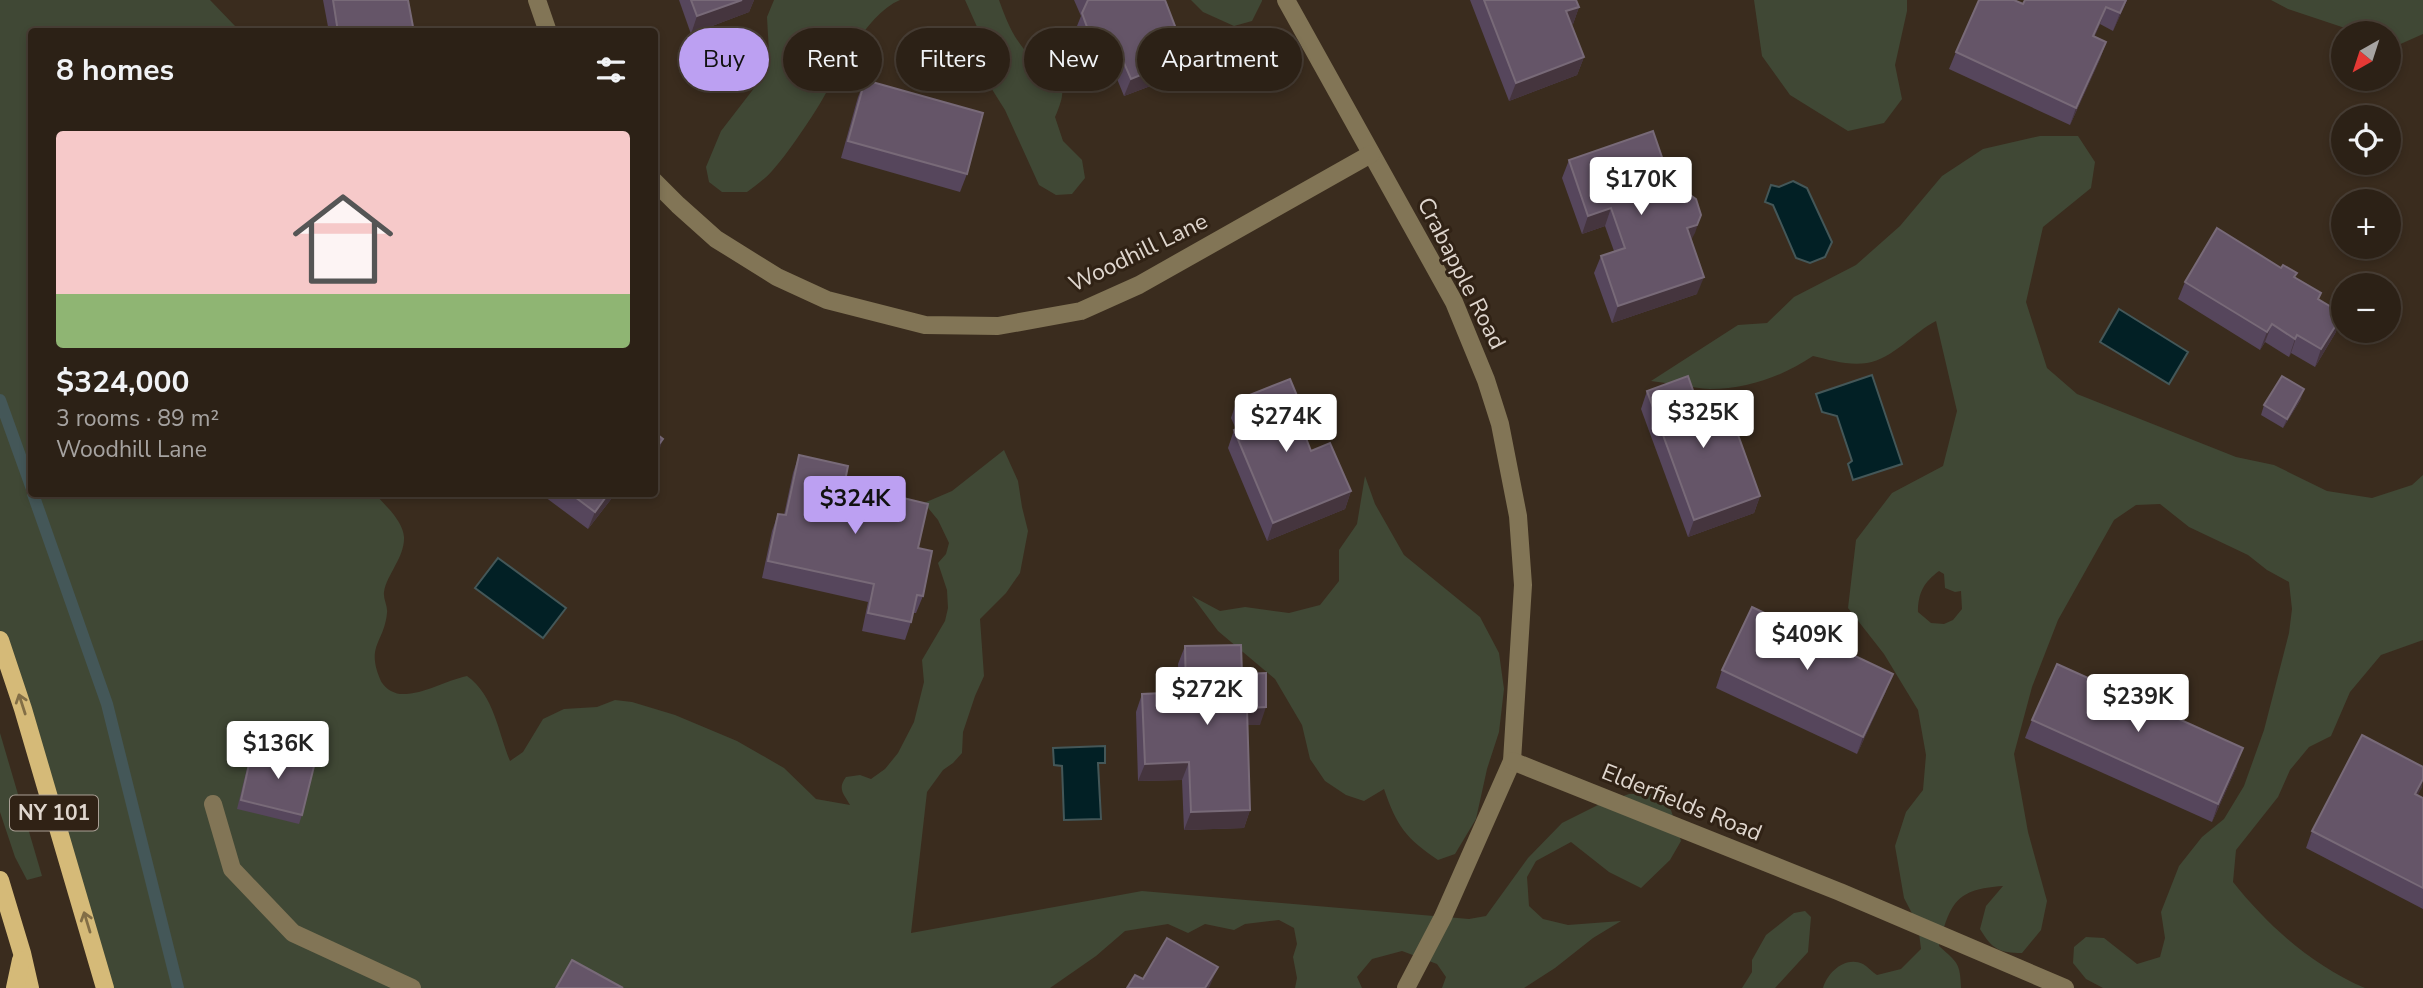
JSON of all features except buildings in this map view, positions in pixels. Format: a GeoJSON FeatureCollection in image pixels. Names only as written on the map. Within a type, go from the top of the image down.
{"type":"FeatureCollection","features":[{"type":"Feature","properties":{"kind":"main road","name":"NY 101"},"geometry":{"type":"LineString","coordinates":[[0,639],[105,988]]}},
{"type":"Feature","properties":{"kind":"main road"},"geometry":{"type":"LineString","coordinates":[[0,880],[30,988]]}},
{"type":"Feature","properties":{"kind":"main road"},"geometry":{"type":"LineString","coordinates":[[15,988],[22,953]]}},
{"type":"Feature","properties":{"kind":"street"},"geometry":{"type":"LineString","coordinates":[[537,0],[547,28]]}},
{"type":"Feature","properties":{"kind":"street","name":"Crabapple Road"},"geometry":{"type":"LineString","coordinates":[[1286,0],[1454,302],[1482,368],[1500,424],[1518,516],[1523,584],[1512,761]]}},
{"type":"Feature","properties":{"kind":"street","name":"Woodhill Lane"},"geometry":{"type":"LineString","coordinates":[[658,185],[716,239],[777,277],[827,300],[925,324],[998,326],[1081,311],[1127,290],[1371,155]]}},
{"type":"Feature","properties":{"kind":"street"},"geometry":{"type":"LineString","coordinates":[[1406,988],[1443,917],[1512,761]]}},
{"type":"Feature","properties":{"kind":"street","name":"Elderfields Road"},"geometry":{"type":"LineString","coordinates":[[1512,761],[1840,892],[2065,988]]}},
{"type":"Feature","properties":{"kind":"street"},"geometry":{"type":"LineString","coordinates":[[213,804],[232,869],[293,933],[412,988]]}},
{"type":"Feature","properties":{"kind":"green space"},"geometry":{"type":"Polygon","coordinates":[[[0,0],[210,0],[235,28],[28,28],[28,497],[378,497],[397,519],[404,537],[402,552],[384,592],[387,613],[375,651],[376,668],[386,687],[400,694],[409,694],[467,676],[476,684],[489,704],[510,761],[523,752],[543,719],[564,709],[597,707],[615,700],[632,702],[675,715],[737,741],[784,768],[816,799],[850,805],[842,788],[846,777],[860,775],[871,779],[885,769],[898,753],[914,722],[924,682],[922,660],[945,621],[948,608],[947,590],[938,563],[946,554],[949,543],[938,520],[924,503],[952,491],[1004,450],[1018,481],[1028,531],[1020,573],[1006,593],[980,619],[984,676],[963,732],[962,753],[943,770],[927,792],[911,933],[1142,891],[1469,919],[1486,916],[1528,858],[1562,823],[1600,804],[1629,794],[1652,794],[1671,810],[1681,841],[1670,860],[1641,888],[1609,872],[1571,842],[1536,861],[1527,877],[1529,906],[1543,919],[1568,925],[1621,921],[1524,988],[1442,988],[1446,977],[1437,964],[1402,951],[1372,959],[1357,977],[1362,988],[1295,988],[1297,978],[1293,957],[1297,944],[1294,928],[1279,920],[1245,924],[1234,930],[1205,924],[1188,933],[1168,924],[1125,931],[1096,956],[1050,988],[105,988],[0,640],[0,0]]]}},
{"type":"Feature","properties":{"kind":"green space"},"geometry":{"type":"Polygon","coordinates":[[[774,0],[900,0],[874,19],[867,28],[783,28],[783,91],[827,91],[790,149],[763,180],[747,192],[722,192],[709,182],[706,167],[721,131],[752,91],[769,91],[767,17],[774,0]]]}},
{"type":"Feature","properties":{"kind":"green space"},"geometry":{"type":"Polygon","coordinates":[[[965,0],[999,0],[1008,23],[1024,49],[1024,91],[1062,91],[1055,117],[1063,141],[1082,160],[1085,178],[1072,194],[1056,195],[1039,185],[1005,110],[993,91],[1010,91],[1010,28],[978,28],[965,0]]]}},
{"type":"Feature","properties":{"kind":"green space"},"geometry":{"type":"Polygon","coordinates":[[[1191,0],[1262,1],[1252,21],[1234,26],[1203,12],[1191,0]]]}},
{"type":"Feature","properties":{"kind":"green space"},"geometry":{"type":"Polygon","coordinates":[[[1754,0],[1907,0],[1895,65],[1902,99],[1884,123],[1848,131],[1790,95],[1762,56],[1754,0]]]}},
{"type":"Feature","properties":{"kind":"green space"},"geometry":{"type":"Polygon","coordinates":[[[2271,0],[2423,0],[2423,34],[2401,44],[2401,21],[2331,21],[2331,23],[2288,9],[2271,0]]]}},
{"type":"Feature","properties":{"kind":"green space"},"geometry":{"type":"Polygon","coordinates":[[[2040,136],[2078,136],[2095,162],[2091,188],[2043,227],[2026,302],[2047,368],[2077,394],[2236,457],[2274,465],[2327,491],[2372,498],[2412,485],[2423,475],[2423,640],[2381,655],[2350,692],[2331,736],[2309,747],[2290,770],[2278,797],[2236,850],[2233,882],[2261,914],[2309,956],[2365,988],[2103,988],[2086,979],[2073,963],[2074,947],[2086,937],[2104,938],[2137,964],[2160,957],[2165,938],[2161,912],[2179,866],[2202,837],[2224,819],[2244,786],[2264,730],[2289,633],[2292,609],[2289,582],[2248,555],[2189,527],[2160,504],[2136,505],[2114,520],[2058,620],[2032,687],[2014,754],[2028,832],[2047,901],[2041,930],[2022,953],[1997,948],[1980,929],[1986,906],[2003,886],[1975,891],[1965,895],[1952,909],[1939,946],[1957,964],[1961,988],[1823,988],[1833,971],[1844,964],[1863,964],[1877,975],[1901,969],[1921,949],[1918,925],[1904,898],[1895,846],[1906,812],[1923,790],[1926,755],[1918,710],[1884,654],[1848,608],[1856,540],[1892,493],[1943,466],[1957,411],[1936,321],[1886,356],[1867,363],[1846,363],[1813,356],[1790,370],[1738,387],[1710,389],[1651,381],[1738,325],[1767,323],[1794,297],[1856,265],[1900,226],[1942,176],[1983,149],[2040,136]],[[1939,571],[1929,579],[1919,599],[1918,612],[1931,623],[1944,624],[1953,620],[1962,609],[1961,591],[1945,588],[1944,574],[1939,571]]]}},
{"type":"Feature","properties":{"kind":"green space"},"geometry":{"type":"Polygon","coordinates":[[[1365,476],[1375,504],[1404,555],[1480,617],[1499,653],[1504,689],[1499,732],[1487,769],[1476,819],[1455,854],[1438,860],[1410,838],[1393,813],[1384,789],[1364,801],[1346,795],[1325,781],[1310,759],[1302,725],[1275,679],[1218,631],[1192,596],[1220,611],[1245,607],[1289,613],[1320,605],[1339,581],[1339,550],[1357,524],[1365,476]]]}},
{"type":"Feature","properties":{"kind":"green space"},"geometry":{"type":"Polygon","coordinates":[[[0,733],[42,876],[27,880],[15,857],[0,812],[0,733]]]}},
{"type":"Feature","properties":{"kind":"green space"},"geometry":{"type":"Polygon","coordinates":[[[1805,911],[1811,917],[1808,952],[1775,988],[1742,988],[1752,972],[1752,960],[1766,935],[1794,913],[1805,911]]]}},
{"type":"Feature","properties":{"kind":"water"},"geometry":{"type":"Polygon","coordinates":[[[1793,181],[1807,188],[1832,242],[1825,257],[1810,263],[1796,258],[1773,205],[1765,202],[1771,185],[1779,187],[1793,181]]]}},
{"type":"Feature","properties":{"kind":"water"},"geometry":{"type":"Polygon","coordinates":[[[2119,309],[2188,352],[2169,384],[2100,342],[2119,309]]]}},
{"type":"Feature","properties":{"kind":"water"},"geometry":{"type":"Polygon","coordinates":[[[1872,375],[1902,464],[1853,480],[1848,464],[1852,461],[1837,416],[1822,412],[1816,394],[1872,375]]]}},
{"type":"Feature","properties":{"kind":"water"},"geometry":{"type":"Polygon","coordinates":[[[498,558],[566,608],[543,638],[475,588],[498,558]]]}},
{"type":"Feature","properties":{"kind":"water"},"geometry":{"type":"Polygon","coordinates":[[[1105,746],[1105,763],[1098,763],[1101,819],[1064,820],[1062,766],[1054,765],[1053,748],[1105,746]]]}},
{"type":"Feature","properties":{"kind":"waterway"},"geometry":{"type":"LineString","coordinates":[[0,400],[28,478]]}},
{"type":"Feature","properties":{"kind":"waterway"},"geometry":{"type":"LineString","coordinates":[[34,497],[107,704],[178,988]]}}]}
